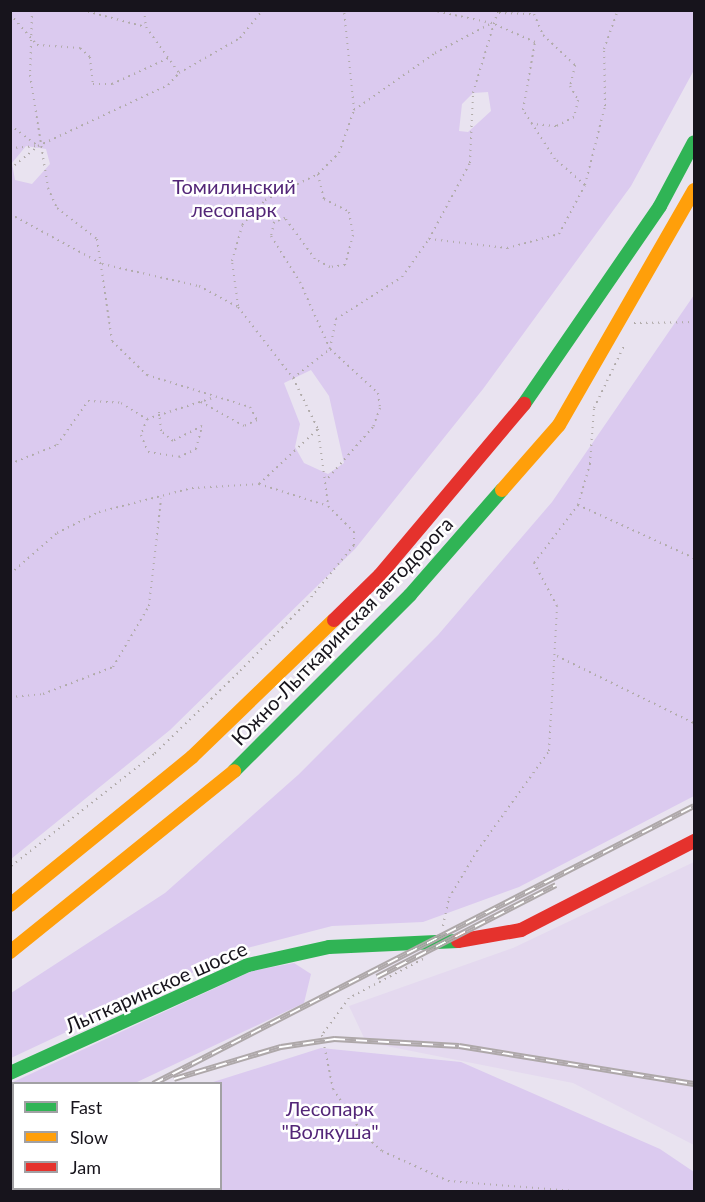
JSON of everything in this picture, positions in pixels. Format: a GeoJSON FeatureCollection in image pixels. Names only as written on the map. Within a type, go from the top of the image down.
{"type":"FeatureCollection","features":[{"type":"Feature","properties":{"kind":"main road","name":"Южно-Лыткаринская автодорога"},"geometry":{"type":"LineString","coordinates":[[10,905],[192,757],[380,574],[524,404],[660,206],[694,142]]}},
{"type":"Feature","properties":{"kind":"main road","name":"Южно-Лыткаринская автодорога"},"geometry":{"type":"LineString","coordinates":[[10,952],[229,776],[410,596],[559,425],[694,190]]}},
{"type":"Feature","properties":{"kind":"main road","name":"Лыткаринское шоссе"},"geometry":{"type":"LineString","coordinates":[[10,1073],[248,965],[329,947],[436,949],[489,940],[521,930],[694,841]]}},
{"type":"Feature","properties":{"kind":"path"},"geometry":{"type":"LineString","coordinates":[[32,10],[29,31],[38,146],[57,208],[97,239],[112,340],[128,361],[171,386],[250,407],[257,420],[244,426],[200,401]]}},
{"type":"Feature","properties":{"kind":"path"},"geometry":{"type":"LineString","coordinates":[[82,10],[146,27]]}},
{"type":"Feature","properties":{"kind":"path"},"geometry":{"type":"LineString","coordinates":[[144,10],[146,27],[171,57],[179,73]]}},
{"type":"Feature","properties":{"kind":"path"},"geometry":{"type":"LineString","coordinates":[[10,169],[38,146],[110,117],[168,85],[179,73],[240,38],[263,10]]}},
{"type":"Feature","properties":{"kind":"path"},"geometry":{"type":"LineString","coordinates":[[238,307],[232,261],[242,225],[265,200],[318,174],[339,153],[354,110],[344,10]]}},
{"type":"Feature","properties":{"kind":"path"},"geometry":{"type":"LineString","coordinates":[[431,10],[492,23],[535,42],[523,110],[555,159],[585,185]]}},
{"type":"Feature","properties":{"kind":"path"},"geometry":{"type":"LineString","coordinates":[[429,239],[507,248],[559,234],[585,185],[605,106],[604,50],[618,10]]}},
{"type":"Feature","properties":{"kind":"path"},"geometry":{"type":"LineString","coordinates":[[293,378],[330,349],[336,319],[402,277],[429,239],[470,163],[474,93],[492,23],[498,12],[534,14],[543,35],[575,65],[570,86],[578,100],[574,117],[556,126],[531,124]]}},
{"type":"Feature","properties":{"kind":"path"},"geometry":{"type":"LineString","coordinates":[[10,14],[29,31],[37,45],[80,48],[90,57],[93,84],[112,84],[171,57]]}},
{"type":"Feature","properties":{"kind":"path"},"geometry":{"type":"LineString","coordinates":[[354,110],[435,53],[492,23]]}},
{"type":"Feature","properties":{"kind":"path"},"geometry":{"type":"LineString","coordinates":[[10,125],[38,146]]}},
{"type":"Feature","properties":{"kind":"path"},"geometry":{"type":"LineString","coordinates":[[10,147],[38,146]]}},
{"type":"Feature","properties":{"kind":"path"},"geometry":{"type":"LineString","coordinates":[[318,174],[324,199],[350,212],[353,235],[345,265],[330,267],[315,259],[285,218],[274,222],[271,237],[300,282],[330,349],[378,393],[380,408],[373,427],[328,478]]}},
{"type":"Feature","properties":{"kind":"path"},"geometry":{"type":"LineString","coordinates":[[10,214],[102,264],[199,286],[238,307],[293,378],[318,429],[328,478],[328,506]]}},
{"type":"Feature","properties":{"kind":"path"},"geometry":{"type":"LineString","coordinates":[[625,323],[694,322]]}},
{"type":"Feature","properties":{"kind":"path"},"geometry":{"type":"LineString","coordinates":[[587,1191],[448,1181],[382,1151],[333,1089],[322,1035],[349,998],[436,949],[449,898],[549,751],[556,656],[556,606],[534,563],[578,505],[590,464],[594,408],[624,340]]}},
{"type":"Feature","properties":{"kind":"path"},"geometry":{"type":"LineString","coordinates":[[159,411],[161,430],[173,441],[202,426],[196,449],[179,457],[148,452],[141,435],[147,419],[159,411],[216,397]]}},
{"type":"Feature","properties":{"kind":"path"},"geometry":{"type":"LineString","coordinates":[[10,464],[57,445],[88,400],[121,403],[147,419]]}},
{"type":"Feature","properties":{"kind":"path"},"geometry":{"type":"LineString","coordinates":[[259,484],[318,429]]}},
{"type":"Feature","properties":{"kind":"path"},"geometry":{"type":"LineString","coordinates":[[10,574],[57,533],[99,512],[161,499],[192,489],[259,484],[328,506],[354,532],[354,545],[309,601],[154,754],[10,867]]}},
{"type":"Feature","properties":{"kind":"path"},"geometry":{"type":"LineString","coordinates":[[10,697],[43,694],[113,667],[149,606],[161,499]]}},
{"type":"Feature","properties":{"kind":"path"},"geometry":{"type":"LineString","coordinates":[[578,505],[694,558]]}},
{"type":"Feature","properties":{"kind":"path"},"geometry":{"type":"LineString","coordinates":[[556,656],[694,723]]}},
{"type":"Feature","properties":{"kind":"shaded area"},"geometry":{"type":"Polygon","coordinates":[[[694,862],[694,1145],[573,1083],[366,1042],[349,1006],[513,948],[694,862]]]}},
{"type":"Feature","properties":{"kind":"green space","name":"Томилинский лесопарк"},"geometry":{"type":"Polygon","coordinates":[[[11,10],[694,11],[694,70],[631,186],[483,389],[355,549],[170,730],[11,859],[11,10]],[[488,92],[473,93],[462,104],[459,131],[468,132],[491,111],[488,92]],[[26,146],[12,163],[15,180],[32,184],[50,164],[46,149],[26,146]],[[311,370],[284,383],[300,424],[295,447],[304,463],[328,474],[344,463],[329,396],[311,370]]]}},
{"type":"Feature","properties":{"kind":"green space"},"geometry":{"type":"Polygon","coordinates":[[[694,295],[694,796],[519,887],[423,922],[332,926],[243,949],[11,1058],[11,993],[165,893],[298,775],[438,635],[552,502],[694,295]]]}},
{"type":"Feature","properties":{"kind":"green space"},"geometry":{"type":"Polygon","coordinates":[[[294,963],[311,974],[304,1003],[137,1082],[13,1082],[252,971],[294,963]]]}},
{"type":"Feature","properties":{"kind":"green space","name":"Лесопарк \"Волкуша\""},"geometry":{"type":"Polygon","coordinates":[[[321,1048],[461,1062],[660,1149],[694,1172],[694,1191],[11,1191],[12,1181],[12,1190],[222,1190],[222,1082],[213,1082],[321,1048]]]}},
{"type":"Feature","properties":{"kind":"green space"},"geometry":{"type":"Polygon","coordinates":[[[11,1083],[12,1083],[11,1143],[11,1083]]]}},
{"type":"Feature","properties":{"kind":"railway"},"geometry":{"type":"LineString","coordinates":[[157,1082],[694,806]]}},
{"type":"Feature","properties":{"kind":"railway"},"geometry":{"type":"LineString","coordinates":[[377,977],[556,885]]}},
{"type":"Feature","properties":{"kind":"railway"},"geometry":{"type":"LineString","coordinates":[[174,1079],[281,1047],[334,1039],[459,1046],[694,1084]]}},
{"type":"Feature","properties":{"kind":"traffic: fast"},"geometry":{"type":"LineString","coordinates":[[524,404],[660,206],[694,142]]}},
{"type":"Feature","properties":{"kind":"traffic: fast"},"geometry":{"type":"LineString","coordinates":[[234,771],[410,595],[502,490]]}},
{"type":"Feature","properties":{"kind":"traffic: fast"},"geometry":{"type":"LineString","coordinates":[[10,1073],[248,965],[329,947],[458,941]]}},
{"type":"Feature","properties":{"kind":"traffic: slow"},"geometry":{"type":"LineString","coordinates":[[502,490],[559,425],[694,190]]}},
{"type":"Feature","properties":{"kind":"traffic: slow"},"geometry":{"type":"LineString","coordinates":[[10,905],[192,757],[334,620]]}},
{"type":"Feature","properties":{"kind":"traffic: slow"},"geometry":{"type":"LineString","coordinates":[[10,952],[234,771]]}},
{"type":"Feature","properties":{"kind":"traffic: jam"},"geometry":{"type":"LineString","coordinates":[[334,620],[380,575],[524,404]]}},
{"type":"Feature","properties":{"kind":"traffic: jam"},"geometry":{"type":"LineString","coordinates":[[458,941],[521,930],[694,841]]}}]}
